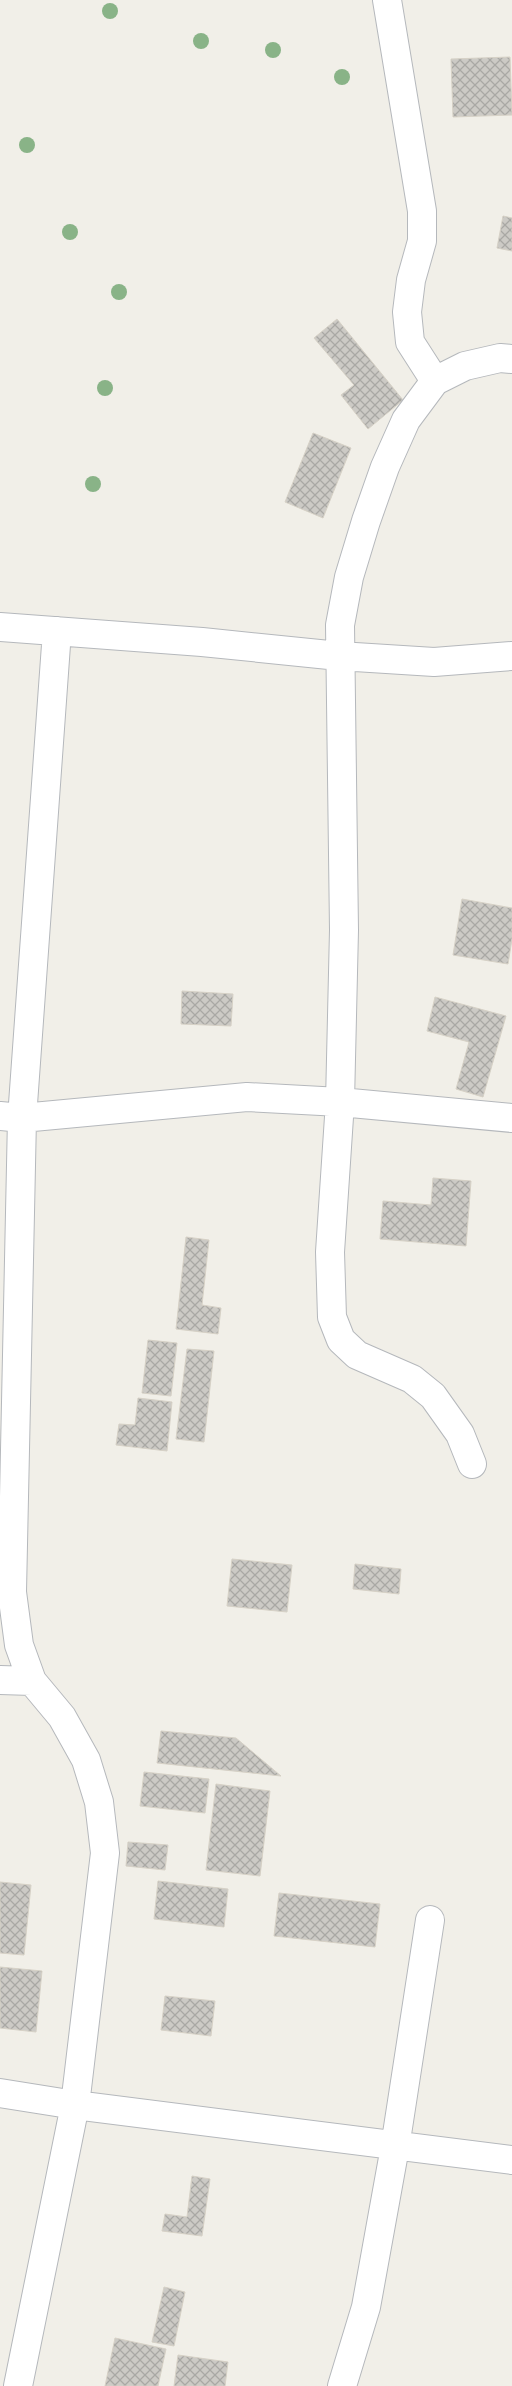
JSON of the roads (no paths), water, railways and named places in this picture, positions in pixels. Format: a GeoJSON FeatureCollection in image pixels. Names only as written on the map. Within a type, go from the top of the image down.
{"type":"FeatureCollection","features":[{"type":"Feature","properties":{"kind":"street"},"geometry":{"type":"LineString","coordinates":[[387,0],[422,211],[422,241],[411,280],[407,312],[410,342],[436,382]]}},
{"type":"Feature","properties":{"kind":"street"},"geometry":{"type":"LineString","coordinates":[[472,1464],[460,1434],[433,1396],[412,1379],[357,1355],[341,1340],[332,1317],[330,1252],[340,1102],[344,930],[340,625],[349,577],[366,521],[386,466],[406,420],[436,382],[465,366],[500,358],[512,359]]}},
{"type":"Feature","properties":{"kind":"street"},"geometry":{"type":"LineString","coordinates":[[0,627],[339,656],[434,662],[512,656]]}},
{"type":"Feature","properties":{"kind":"street"},"geometry":{"type":"LineString","coordinates":[[18,2386],[75,2105],[105,1853],[99,1802],[86,1760],[62,1717],[32,1681],[19,1645],[12,1592],[11,1117],[57,631]]}},
{"type":"Feature","properties":{"kind":"street"},"geometry":{"type":"LineString","coordinates":[[11,1117],[247,1097],[340,1102],[512,1118]]}},
{"type":"Feature","properties":{"kind":"street"},"geometry":{"type":"LineString","coordinates":[[0,1680],[32,1681]]}},
{"type":"Feature","properties":{"kind":"street"},"geometry":{"type":"LineString","coordinates":[[342,2386],[366,2307],[395,2147],[430,1920]]}},
{"type":"Feature","properties":{"kind":"street"},"geometry":{"type":"LineString","coordinates":[[0,2093],[75,2105],[395,2147],[512,2160]]}}]}
